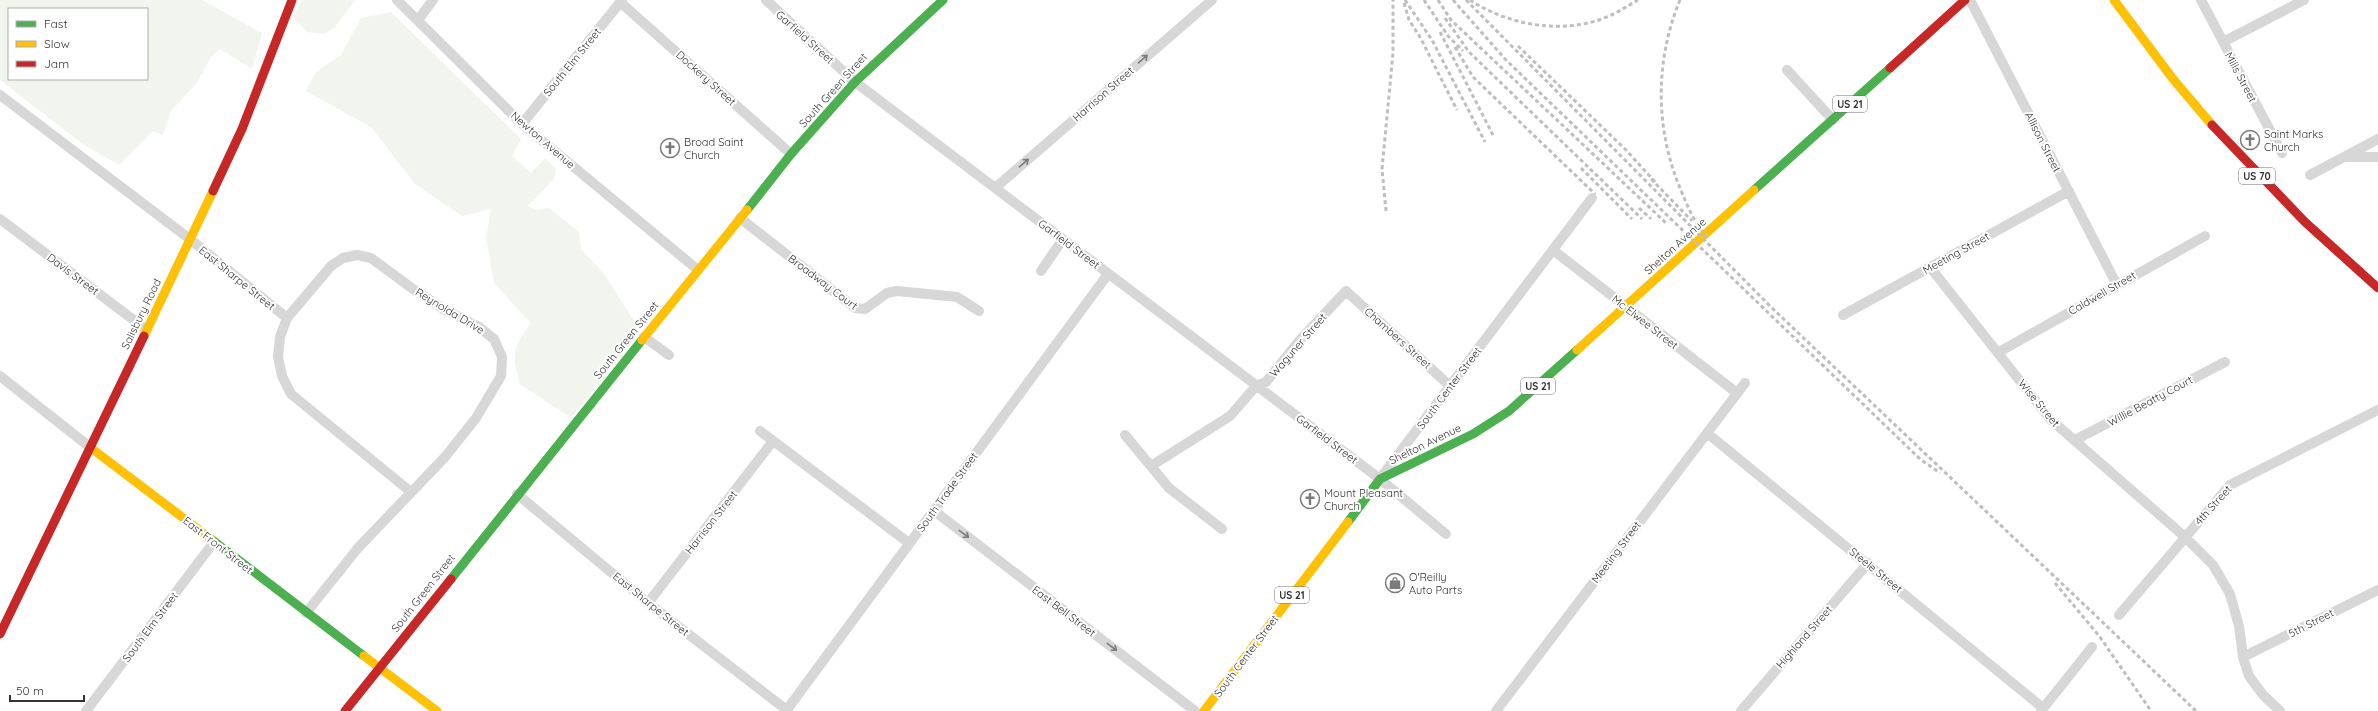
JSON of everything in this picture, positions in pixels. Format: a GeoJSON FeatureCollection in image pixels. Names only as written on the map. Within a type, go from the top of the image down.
{"type":"FeatureCollection","features":[{"type":"Feature","properties":{"kind":"main road","name":"Salisbury Road"},"geometry":{"type":"LineString","coordinates":[[0,634],[191,240],[242,129],[292,0]]}},
{"type":"Feature","properties":{"kind":"main road","name":"South Green Street"},"geometry":{"type":"LineString","coordinates":[[345,711],[517,494],[792,154],[855,82],[943,0]]}},
{"type":"Feature","properties":{"kind":"main road","name":"Shelton Avenue"},"geometry":{"type":"LineString","coordinates":[[1380,479],[1473,434],[1509,411],[1965,0]]}},
{"type":"Feature","properties":{"kind":"main road","name":"US 70"},"geometry":{"type":"LineString","coordinates":[[2114,0],[2181,92],[2252,171],[2298,218],[2378,288]]}},
{"type":"Feature","properties":{"kind":"main road","name":"East Front Street"},"geometry":{"type":"LineString","coordinates":[[91,448],[306,613],[437,711]]}},
{"type":"Feature","properties":{"kind":"main road","name":"South Center Street"},"geometry":{"type":"LineString","coordinates":[[1204,711],[1380,479]]}},
{"type":"Feature","properties":{"kind":"street","name":"Newton Avenue"},"geometry":{"type":"LineString","coordinates":[[397,0],[522,124],[698,270]]}},
{"type":"Feature","properties":{"kind":"street"},"geometry":{"type":"LineString","coordinates":[[418,20],[433,0]]}},
{"type":"Feature","properties":{"kind":"street","name":"Garfield Street"},"geometry":{"type":"LineString","coordinates":[[766,0],[855,82],[1380,479],[1446,534]]}},
{"type":"Feature","properties":{"kind":"street","name":"Harrison Street"},"geometry":{"type":"LineString","coordinates":[[995,188],[1212,0]]}},
{"type":"Feature","properties":{"kind":"street","name":"Allison Street"},"geometry":{"type":"LineString","coordinates":[[1970,0],[2117,285]]}},
{"type":"Feature","properties":{"kind":"street","name":"Mills Street"},"geometry":{"type":"LineString","coordinates":[[2201,0],[2282,153]]}},
{"type":"Feature","properties":{"kind":"street"},"geometry":{"type":"LineString","coordinates":[[2223,42],[2304,0]]}},
{"type":"Feature","properties":{"kind":"street","name":"South Elm Street"},"geometry":{"type":"LineString","coordinates":[[522,124],[621,1]]}},
{"type":"Feature","properties":{"kind":"street","name":"Dockery Street"},"geometry":{"type":"LineString","coordinates":[[621,1],[792,154]]}},
{"type":"Feature","properties":{"kind":"street"},"geometry":{"type":"LineString","coordinates":[[1787,70],[1833,120]]}},
{"type":"Feature","properties":{"kind":"street","name":"East Sharpe Street"},"geometry":{"type":"LineString","coordinates":[[0,95],[191,240],[287,318]]}},
{"type":"Feature","properties":{"kind":"street"},"geometry":{"type":"LineString","coordinates":[[2310,175],[2378,139]]}},
{"type":"Feature","properties":{"kind":"street"},"geometry":{"type":"LineString","coordinates":[[2345,157],[2378,157]]}},
{"type":"Feature","properties":{"kind":"street","name":"Meeting Street"},"geometry":{"type":"LineString","coordinates":[[1842,315],[2069,191]]}},
{"type":"Feature","properties":{"kind":"street","name":"South Center Street"},"geometry":{"type":"LineString","coordinates":[[1380,479],[1592,198]]}},
{"type":"Feature","properties":{"kind":"street","name":"Broadway Court"},"geometry":{"type":"LineString","coordinates":[[740,218],[855,308],[866,309],[887,293],[897,291],[957,297],[979,311]]}},
{"type":"Feature","properties":{"kind":"street","name":"Davis Street"},"geometry":{"type":"LineString","coordinates":[[0,219],[147,330]]}},
{"type":"Feature","properties":{"kind":"street","name":"Caldwell Street"},"geometry":{"type":"LineString","coordinates":[[1999,352],[2205,236]]}},
{"type":"Feature","properties":{"kind":"street"},"geometry":{"type":"LineString","coordinates":[[1041,272],[1063,239]]}},
{"type":"Feature","properties":{"kind":"street","name":"Mc Elwee Street"},"geometry":{"type":"LineString","coordinates":[[1553,250],[1737,393]]}},
{"type":"Feature","properties":{"kind":"street","name":"Reynolda Drive"},"geometry":{"type":"LineString","coordinates":[[287,318],[331,266],[343,258],[357,255],[371,258],[413,290],[445,310],[479,327],[494,339],[502,357],[501,376],[467,430],[445,457],[358,548],[306,613]]}},
{"type":"Feature","properties":{"kind":"street","name":"Wise Street"},"geometry":{"type":"LineString","coordinates":[[1930,266],[1999,352],[2042,409],[2074,440],[2185,537],[2214,565],[2230,594],[2239,626],[2243,657],[2249,676],[2263,695],[2280,711]]}},
{"type":"Feature","properties":{"kind":"street","name":"South Trade Street"},"geometry":{"type":"LineString","coordinates":[[787,711],[933,510],[1108,274]]}},
{"type":"Feature","properties":{"kind":"street","name":"Chambers Street"},"geometry":{"type":"LineString","coordinates":[[1346,291],[1450,386]]}},
{"type":"Feature","properties":{"kind":"street","name":"Waguner Street"},"geometry":{"type":"LineString","coordinates":[[1151,466],[1230,416],[1256,386],[1266,382],[1300,340],[1346,291]]}},
{"type":"Feature","properties":{"kind":"street"},"geometry":{"type":"LineString","coordinates":[[287,318],[280,337],[278,357],[282,376],[291,394],[411,492]]}},
{"type":"Feature","properties":{"kind":"street"},"geometry":{"type":"LineString","coordinates":[[644,337],[669,355]]}},
{"type":"Feature","properties":{"kind":"street","name":"Willie Beatty Court"},"geometry":{"type":"LineString","coordinates":[[2074,440],[2225,362]]}},
{"type":"Feature","properties":{"kind":"street","name":"East Front Street"},"geometry":{"type":"LineString","coordinates":[[0,376],[91,448]]}},
{"type":"Feature","properties":{"kind":"street","name":"Meeting Street"},"geometry":{"type":"LineString","coordinates":[[1496,711],[1745,383]]}},
{"type":"Feature","properties":{"kind":"street","name":"4th Street"},"geometry":{"type":"LineString","coordinates":[[2119,615],[2230,485],[2378,410]]}},
{"type":"Feature","properties":{"kind":"street"},"geometry":{"type":"LineString","coordinates":[[760,432],[909,543]]}},
{"type":"Feature","properties":{"kind":"street","name":"Steele Street"},"geometry":{"type":"LineString","coordinates":[[1707,433],[1868,563],[2042,710]]}},
{"type":"Feature","properties":{"kind":"street"},"geometry":{"type":"LineString","coordinates":[[1125,435],[1169,488],[1222,529]]}},
{"type":"Feature","properties":{"kind":"street","name":"Harrison Street"},"geometry":{"type":"LineString","coordinates":[[648,603],[773,441]]}},
{"type":"Feature","properties":{"kind":"street","name":"East Sharpe Street"},"geometry":{"type":"LineString","coordinates":[[517,494],[648,603],[787,711]]}},
{"type":"Feature","properties":{"kind":"street","name":"East Bell Street"},"geometry":{"type":"LineString","coordinates":[[933,510],[1195,711]]}},
{"type":"Feature","properties":{"kind":"street","name":"South Elm Street"},"geometry":{"type":"LineString","coordinates":[[86,711],[214,542]]}},
{"type":"Feature","properties":{"kind":"street","name":"Highland Street"},"geometry":{"type":"LineString","coordinates":[[1741,711],[1868,563]]}},
{"type":"Feature","properties":{"kind":"street","name":"5th Street"},"geometry":{"type":"LineString","coordinates":[[2243,657],[2378,590]]}},
{"type":"Feature","properties":{"kind":"street"},"geometry":{"type":"LineString","coordinates":[[2042,710],[2092,647]]}},
{"type":"Feature","properties":{"kind":"shaded area"},"geometry":{"type":"Polygon","coordinates":[[[0,0],[202,0],[262,33],[252,69],[220,49],[211,57],[196,84],[171,111],[163,135],[153,131],[119,165],[84,145],[0,80],[0,0]]]}},
{"type":"Feature","properties":{"kind":"shaded area"},"geometry":{"type":"Polygon","coordinates":[[[301,0],[355,0],[335,27],[325,34],[307,32],[293,17],[301,0]]]}},
{"type":"Feature","properties":{"kind":"shaded area"},"geometry":{"type":"Polygon","coordinates":[[[391,12],[521,139],[512,156],[531,173],[545,158],[556,169],[554,179],[528,206],[536,210],[549,208],[579,232],[581,249],[604,274],[636,324],[625,350],[571,418],[520,384],[515,365],[515,351],[520,339],[531,323],[494,283],[486,238],[491,209],[462,216],[415,184],[371,127],[306,91],[316,72],[341,55],[361,18],[391,12]]]}},
{"type":"Feature","properties":{"kind":"railway"},"geometry":{"type":"LineString","coordinates":[[1386,211],[1382,169],[1393,53],[1393,0]]}},
{"type":"Feature","properties":{"kind":"railway"},"geometry":{"type":"LineString","coordinates":[[1405,0],[1432,40],[1485,142]]}},
{"type":"Feature","properties":{"kind":"railway"},"geometry":{"type":"LineString","coordinates":[[1424,0],[1448,36],[1463,51]]}},
{"type":"Feature","properties":{"kind":"railway"},"geometry":{"type":"LineString","coordinates":[[1438,0],[1451,20],[1666,223]]}},
{"type":"Feature","properties":{"kind":"railway"},"geometry":{"type":"LineString","coordinates":[[1453,0],[1506,60],[1920,459],[1940,473]]}},
{"type":"Feature","properties":{"kind":"railway"},"geometry":{"type":"LineString","coordinates":[[1466,0],[1772,308],[2196,711]]}},
{"type":"Feature","properties":{"kind":"railway"},"geometry":{"type":"LineString","coordinates":[[1470,0],[1501,16],[1517,21],[1551,26],[1586,24],[1616,13],[1638,0]]}},
{"type":"Feature","properties":{"kind":"railway"},"geometry":{"type":"LineString","coordinates":[[1680,0],[1666,48],[1662,73],[1661,98],[1663,123],[1667,147],[1685,201],[1699,227],[1707,237]]}},
{"type":"Feature","properties":{"kind":"railway"},"geometry":{"type":"LineString","coordinates":[[1404,3],[1409,20],[1420,37],[1457,110]]}},
{"type":"Feature","properties":{"kind":"railway"},"geometry":{"type":"LineString","coordinates":[[1445,18],[1469,52],[1642,219]]}},
{"type":"Feature","properties":{"kind":"railway"},"geometry":{"type":"LineString","coordinates":[[1440,32],[1493,135]]}},
{"type":"Feature","properties":{"kind":"railway"},"geometry":{"type":"LineString","coordinates":[[1518,46],[1626,150],[1656,183]]}},
{"type":"Feature","properties":{"kind":"railway"},"geometry":{"type":"LineString","coordinates":[[1455,47],[1473,77],[1595,194]]}},
{"type":"Feature","properties":{"kind":"railway"},"geometry":{"type":"LineString","coordinates":[[1581,168],[1632,219]]}},
{"type":"Feature","properties":{"kind":"railway"},"geometry":{"type":"LineString","coordinates":[[1651,179],[1692,221]]}},
{"type":"Feature","properties":{"kind":"railway"},"geometry":{"type":"LineString","coordinates":[[1639,208],[1651,219]]}},
{"type":"Feature","properties":{"kind":"railway"},"geometry":{"type":"LineString","coordinates":[[2055,583],[2100,637],[2151,711]]}},
{"type":"Feature","properties":{"kind":"traffic: fast"},"geometry":{"type":"LineString","coordinates":[[747,210],[791,154],[855,82],[943,0]]}},
{"type":"Feature","properties":{"kind":"traffic: fast"},"geometry":{"type":"LineString","coordinates":[[1754,190],[1890,68]]}},
{"type":"Feature","properties":{"kind":"traffic: fast"},"geometry":{"type":"LineString","coordinates":[[451,579],[642,340]]}},
{"type":"Feature","properties":{"kind":"traffic: fast"},"geometry":{"type":"LineString","coordinates":[[1348,522],[1380,479],[1473,434],[1509,411],[1577,350]]}},
{"type":"Feature","properties":{"kind":"traffic: fast"},"geometry":{"type":"LineString","coordinates":[[211,539],[364,656]]}},
{"type":"Feature","properties":{"kind":"traffic: slow"},"geometry":{"type":"LineString","coordinates":[[2114,0],[2173,79],[2212,125]]}},
{"type":"Feature","properties":{"kind":"traffic: slow"},"geometry":{"type":"LineString","coordinates":[[1577,350],[1754,190]]}},
{"type":"Feature","properties":{"kind":"traffic: slow"},"geometry":{"type":"LineString","coordinates":[[144,336],[213,191]]}},
{"type":"Feature","properties":{"kind":"traffic: slow"},"geometry":{"type":"LineString","coordinates":[[642,340],[747,210]]}},
{"type":"Feature","properties":{"kind":"traffic: slow"},"geometry":{"type":"LineString","coordinates":[[91,448],[211,539]]}},
{"type":"Feature","properties":{"kind":"traffic: slow"},"geometry":{"type":"LineString","coordinates":[[1204,711],[1348,522]]}},
{"type":"Feature","properties":{"kind":"traffic: slow"},"geometry":{"type":"LineString","coordinates":[[364,656],[437,711]]}},
{"type":"Feature","properties":{"kind":"traffic: jam"},"geometry":{"type":"LineString","coordinates":[[213,191],[242,129],[292,0]]}},
{"type":"Feature","properties":{"kind":"traffic: jam"},"geometry":{"type":"LineString","coordinates":[[1890,68],[1965,0]]}},
{"type":"Feature","properties":{"kind":"traffic: jam"},"geometry":{"type":"LineString","coordinates":[[2212,125],[2305,222],[2378,288]]}},
{"type":"Feature","properties":{"kind":"traffic: jam"},"geometry":{"type":"LineString","coordinates":[[0,634],[144,336]]}},
{"type":"Feature","properties":{"kind":"traffic: jam"},"geometry":{"type":"LineString","coordinates":[[345,711],[451,579]]}},
{"type":"Feature","properties":{"kind":"place","name":"Saint Marks Church"},"geometry":{"type":"Point","coordinates":[2250,140]}},
{"type":"Feature","properties":{"kind":"place","name":"Broad Saint Church"},"geometry":{"type":"Point","coordinates":[670,148]}},
{"type":"Feature","properties":{"kind":"place","name":"Mount Pleasant Church"},"geometry":{"type":"Point","coordinates":[1310,499]}},
{"type":"Feature","properties":{"kind":"place","name":"O'Reilly Auto Parts"},"geometry":{"type":"Point","coordinates":[1395,583]}}]}
